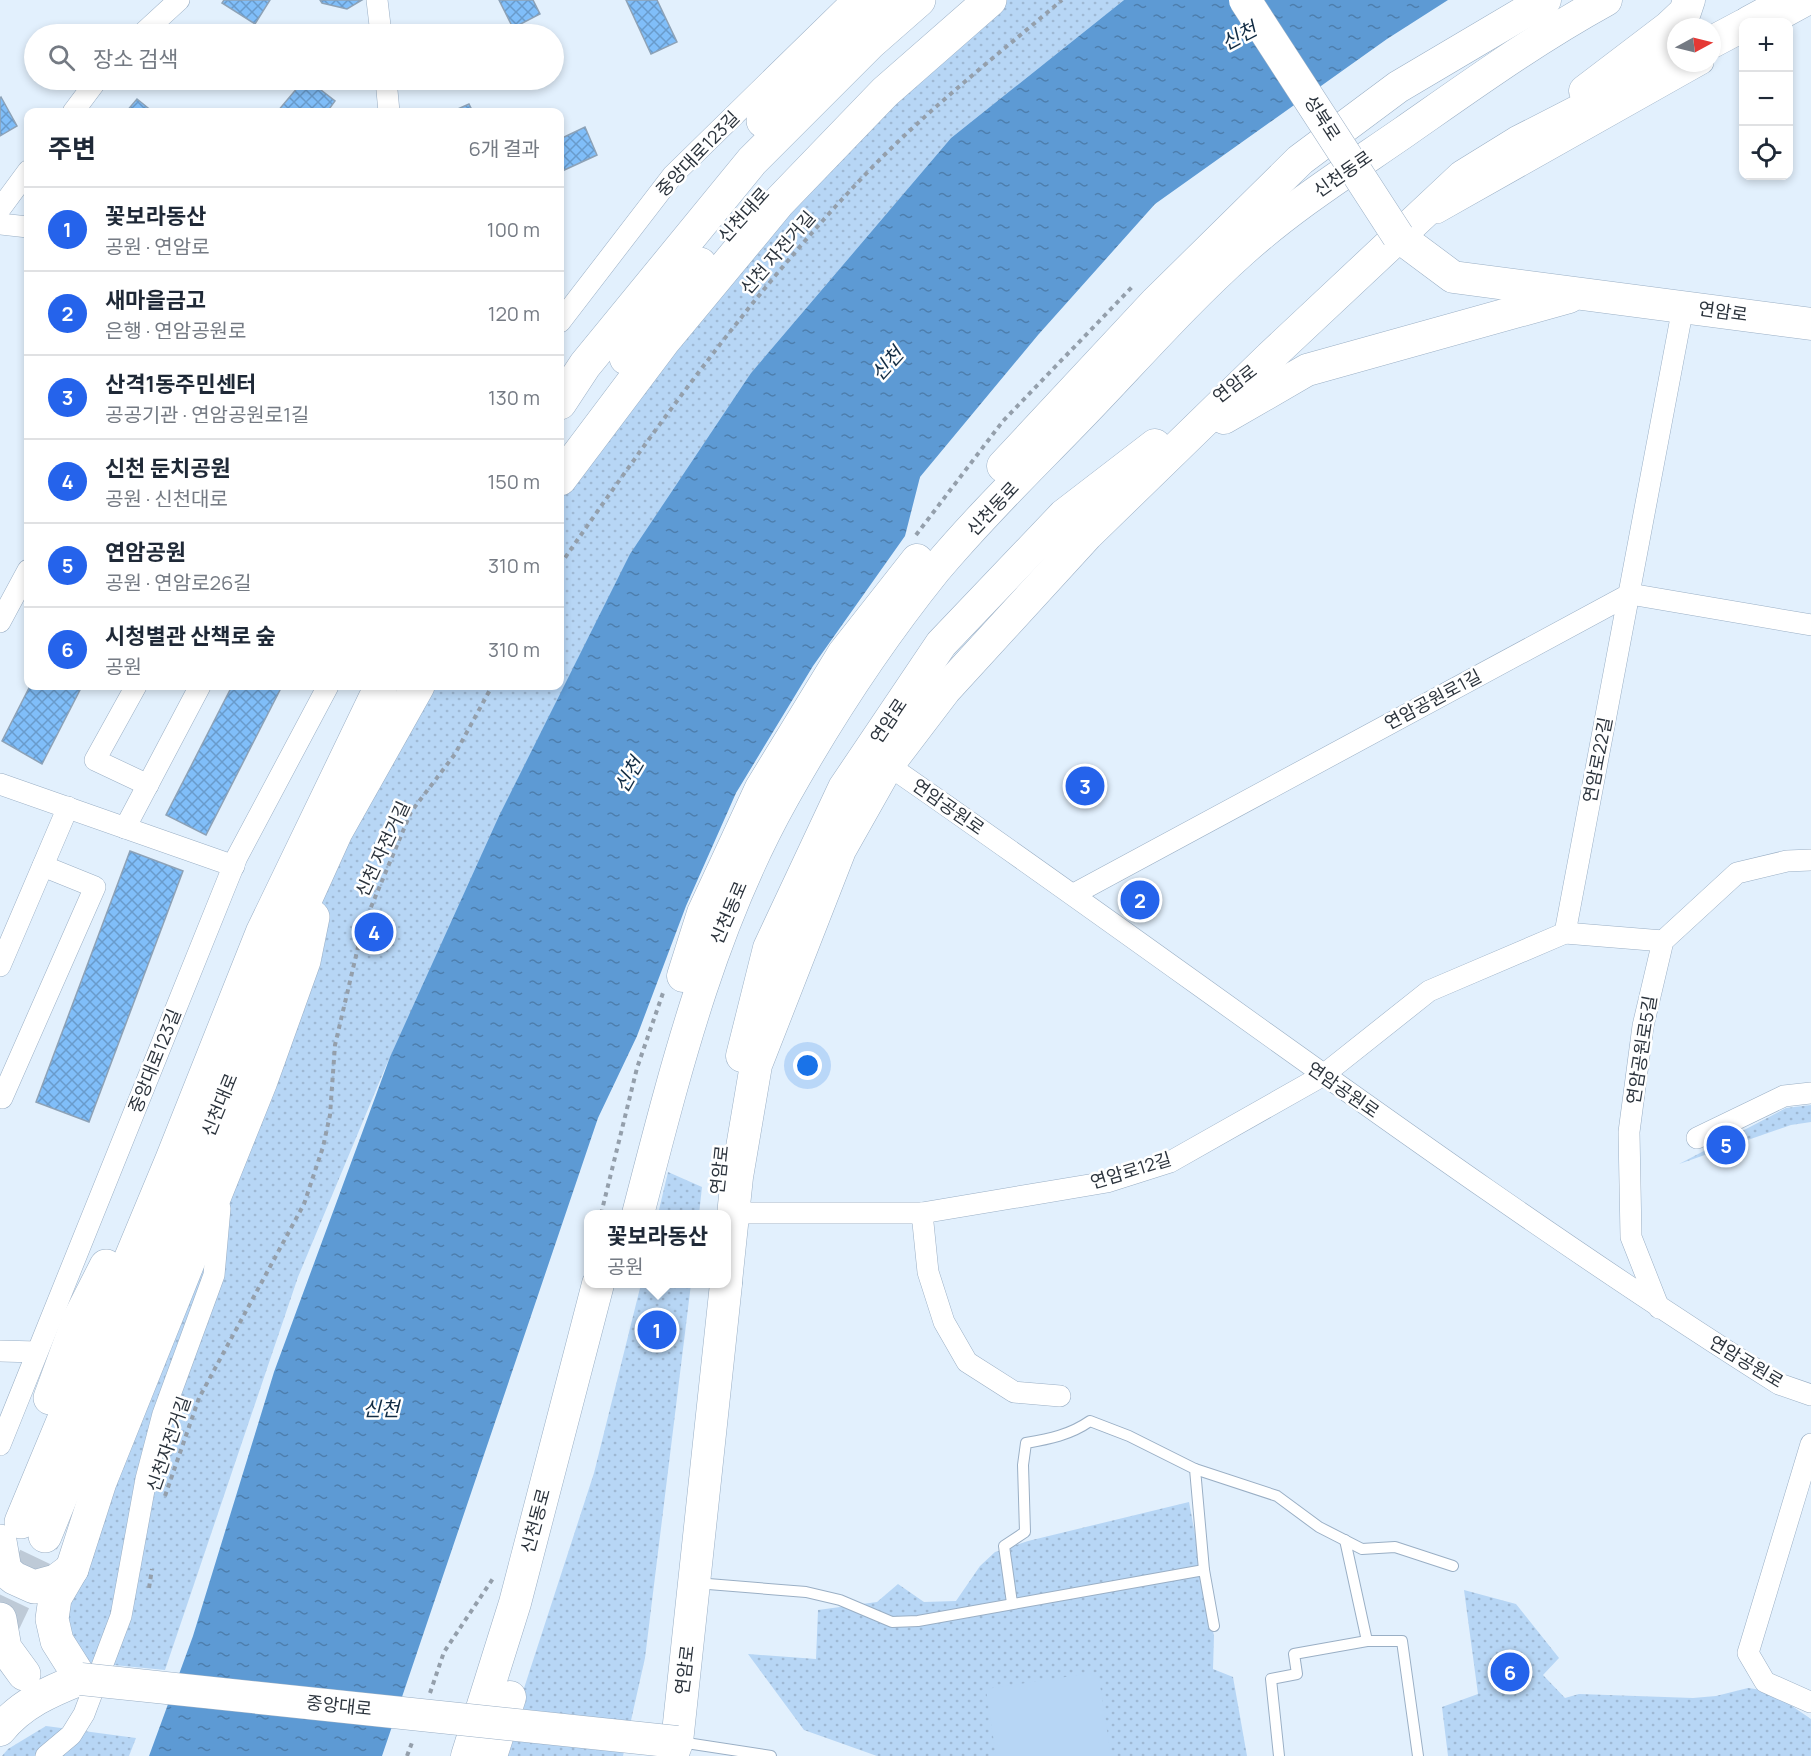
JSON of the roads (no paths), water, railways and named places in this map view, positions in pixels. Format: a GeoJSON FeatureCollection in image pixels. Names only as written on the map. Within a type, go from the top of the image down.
{"type":"FeatureCollection","features":[{"type":"Feature","properties":{"kind":"highway"},"geometry":{"type":"LineString","coordinates":[[564,365],[591,326],[678,216],[797,83],[882,0]]}},
{"type":"Feature","properties":{"kind":"highway","name":"신천대로"},"geometry":{"type":"LineString","coordinates":[[564,397],[585,365],[752,161],[870,43],[919,0]]}},
{"type":"Feature","properties":{"kind":"highway","name":"신천대로"},"geometry":{"type":"LineString","coordinates":[[564,450],[656,313],[856,92],[958,0]]}},
{"type":"Feature","properties":{"kind":"highway"},"geometry":{"type":"LineString","coordinates":[[564,474],[663,342],[780,202],[885,92],[990,0]]}},
{"type":"Feature","properties":{"kind":"highway","name":"신천대로"},"geometry":{"type":"LineString","coordinates":[[17,1532],[78,1321],[212,1059],[262,933],[379,690]]}},
{"type":"Feature","properties":{"kind":"highway","name":"신천대로"},"geometry":{"type":"LineString","coordinates":[[17,1532],[323,860],[416,690]]}},
{"type":"Feature","properties":{"kind":"highway"},"geometry":{"type":"LineString","coordinates":[[81,1678],[57,1641],[52,1619],[56,1598],[72,1569],[100,1482],[261,1080],[304,961],[323,860]]}},
{"type":"Feature","properties":{"kind":"highway"},"geometry":{"type":"LineString","coordinates":[[17,1532],[5,1570],[14,1578],[34,1587],[56,1581],[72,1569]]}},
{"type":"Feature","properties":{"kind":"highway"},"geometry":{"type":"LineString","coordinates":[[0,1619],[12,1672]]}},
{"type":"Feature","properties":{"kind":"main road","name":"성북로"},"geometry":{"type":"LineString","coordinates":[[1245,0],[1398,236]]}},
{"type":"Feature","properties":{"kind":"main road","name":"신천동로"},"geometry":{"type":"LineString","coordinates":[[617,1210],[657,1054],[704,913],[762,788],[843,654],[920,556],[1090,372],[1155,303],[1300,160],[1398,87],[1545,0]]}},
{"type":"Feature","properties":{"kind":"main road","name":"신천동로"},"geometry":{"type":"LineString","coordinates":[[639,1210],[682,1043],[714,950],[743,880],[782,799],[860,672],[936,569],[1044,454],[1241,252],[1293,209],[1419,121],[1535,41],[1606,0]]}},
{"type":"Feature","properties":{"kind":"main road"},"geometry":{"type":"LineString","coordinates":[[1518,142],[1669,27],[1685,12],[1689,0]]}},
{"type":"Feature","properties":{"kind":"main road"},"geometry":{"type":"LineString","coordinates":[[1756,18],[1790,0]]}},
{"type":"Feature","properties":{"kind":"main road"},"geometry":{"type":"LineString","coordinates":[[1721,37],[1739,27]]}},
{"type":"Feature","properties":{"kind":"main road"},"geometry":{"type":"LineString","coordinates":[[1183,441],[1463,176],[1518,142],[1667,66]]}},
{"type":"Feature","properties":{"kind":"main road","name":"연암로"},"geometry":{"type":"LineString","coordinates":[[1398,236],[1453,277],[1811,324]]}},
{"type":"Feature","properties":{"kind":"main road"},"geometry":{"type":"LineString","coordinates":[[1183,441],[1307,370],[1581,293]]}},
{"type":"Feature","properties":{"kind":"main road","name":"연암로"},"geometry":{"type":"LineString","coordinates":[[724,1210],[725,1119],[769,948],[844,788],[941,644],[1064,515],[1270,357]]}},
{"type":"Feature","properties":{"kind":"main road","name":"연암로"},"geometry":{"type":"LineString","coordinates":[[725,1210],[736,1177],[756,1065],[840,850],[888,765],[945,690],[1087,536],[1183,441]]}},
{"type":"Feature","properties":{"kind":"main road","name":"신천동로"},"geometry":{"type":"LineString","coordinates":[[467,1756],[488,1698],[515,1603],[597,1288]]}},
{"type":"Feature","properties":{"kind":"main road","name":"신천동로"},"geometry":{"type":"LineString","coordinates":[[491,1756],[531,1628],[619,1288]]}},
{"type":"Feature","properties":{"kind":"main road","name":"연암로"},"geometry":{"type":"LineString","coordinates":[[695,1583],[699,1385],[709,1288]]}},
{"type":"Feature","properties":{"kind":"main road","name":"연암로"},"geometry":{"type":"LineString","coordinates":[[674,1749],[695,1583],[725,1288]]}},
{"type":"Feature","properties":{"kind":"main road","name":"중앙대로"},"geometry":{"type":"LineString","coordinates":[[12,1672],[81,1678],[674,1749]]}},
{"type":"Feature","properties":{"kind":"main road"},"geometry":{"type":"LineString","coordinates":[[0,1730],[10,1717],[45,1693],[81,1678]]}},
{"type":"Feature","properties":{"kind":"street"},"geometry":{"type":"LineString","coordinates":[[153,24],[179,0]]}},
{"type":"Feature","properties":{"kind":"street"},"geometry":{"type":"LineString","coordinates":[[377,0],[380,24]]}},
{"type":"Feature","properties":{"kind":"street","name":"중앙대로123길"},"geometry":{"type":"LineString","coordinates":[[564,316],[673,176],[852,0]]}},
{"type":"Feature","properties":{"kind":"street"},"geometry":{"type":"LineString","coordinates":[[1783,18],[1811,3]]}},
{"type":"Feature","properties":{"kind":"street"},"geometry":{"type":"LineString","coordinates":[[1721,53],[1739,42]]}},
{"type":"Feature","properties":{"kind":"street"},"geometry":{"type":"LineString","coordinates":[[1398,236],[1687,72]]}},
{"type":"Feature","properties":{"kind":"street"},"geometry":{"type":"LineString","coordinates":[[76,108],[90,90]]}},
{"type":"Feature","properties":{"kind":"street"},"geometry":{"type":"LineString","coordinates":[[387,90],[389,108]]}},
{"type":"Feature","properties":{"kind":"street"},"geometry":{"type":"LineString","coordinates":[[0,209],[24,176]]}},
{"type":"Feature","properties":{"kind":"street"},"geometry":{"type":"LineString","coordinates":[[0,224],[24,227]]}},
{"type":"Feature","properties":{"kind":"street","name":"연암로22길"},"geometry":{"type":"LineString","coordinates":[[1565,933],[1683,307]]}},
{"type":"Feature","properties":{"kind":"street"},"geometry":{"type":"LineString","coordinates":[[0,622],[24,577]]}},
{"type":"Feature","properties":{"kind":"street"},"geometry":{"type":"LineString","coordinates":[[1630,594],[1811,625]]}},
{"type":"Feature","properties":{"kind":"street","name":"연암공원로1길"},"geometry":{"type":"LineString","coordinates":[[1074,894],[1630,594]]}},
{"type":"Feature","properties":{"kind":"street"},"geometry":{"type":"LineString","coordinates":[[134,690],[95,760],[148,784]]}},
{"type":"Feature","properties":{"kind":"street"},"geometry":{"type":"LineString","coordinates":[[125,828],[198,690]]}},
{"type":"Feature","properties":{"kind":"street","name":"중앙대로123길"},"geometry":{"type":"LineString","coordinates":[[0,1445],[234,866],[326,690]]}},
{"type":"Feature","properties":{"kind":"street","name":"연암공원로"},"geometry":{"type":"LineString","coordinates":[[888,765],[1074,894],[1322,1076],[1659,1308],[1779,1384],[1811,1395]]}},
{"type":"Feature","properties":{"kind":"street"},"geometry":{"type":"LineString","coordinates":[[0,784],[234,866]]}},
{"type":"Feature","properties":{"kind":"street"},"geometry":{"type":"LineString","coordinates":[[0,966],[68,807]]}},
{"type":"Feature","properties":{"kind":"street"},"geometry":{"type":"LineString","coordinates":[[1322,1076],[1429,991],[1565,933],[1663,941],[1737,873],[1787,861],[1811,858]]}},
{"type":"Feature","properties":{"kind":"street"},"geometry":{"type":"LineString","coordinates":[[0,1097],[2,1098],[95,887],[43,866]]}},
{"type":"Feature","properties":{"kind":"street","name":"연암공원로5길"},"geometry":{"type":"LineString","coordinates":[[1659,1308],[1631,1237],[1629,1132],[1643,1026],[1663,941]]}},
{"type":"Feature","properties":{"kind":"street","name":"연암로12길"},"geometry":{"type":"LineString","coordinates":[[731,1214],[922,1213],[1107,1182],[1170,1162],[1322,1076]]}},
{"type":"Feature","properties":{"kind":"street"},"geometry":{"type":"LineString","coordinates":[[1697,1138],[1785,1096],[1811,1093]]}},
{"type":"Feature","properties":{"kind":"street"},"geometry":{"type":"LineString","coordinates":[[46,1756],[71,1735],[84,1714],[121,1616],[146,1479],[163,1414],[214,1275],[221,1176]]}},
{"type":"Feature","properties":{"kind":"street"},"geometry":{"type":"LineString","coordinates":[[922,1213],[928,1272],[944,1322],[968,1362],[1014,1392],[1060,1396]]}},
{"type":"Feature","properties":{"kind":"street"},"geometry":{"type":"LineString","coordinates":[[0,1351],[37,1352]]}},
{"type":"Feature","properties":{"kind":"street"},"geometry":{"type":"LineString","coordinates":[[1810,1702],[1765,1682],[1748,1653],[1811,1444]]}},
{"type":"Feature","properties":{"kind":"lane"},"geometry":{"type":"LineString","coordinates":[[1012,1603],[1004,1546],[1025,1532],[1023,1465],[1026,1443],[1077,1430],[1090,1422],[1129,1436],[1196,1469],[1277,1496],[1319,1527],[1362,1549],[1395,1547],[1453,1566]]}},
{"type":"Feature","properties":{"kind":"lane"},"geometry":{"type":"LineString","coordinates":[[1196,1469],[1204,1570],[1214,1626]]}},
{"type":"Feature","properties":{"kind":"lane"},"geometry":{"type":"LineString","coordinates":[[1345,1540],[1367,1641]]}},
{"type":"Feature","properties":{"kind":"lane"},"geometry":{"type":"LineString","coordinates":[[695,1583],[806,1592],[840,1600],[892,1622],[918,1621],[1204,1570]]}},
{"type":"Feature","properties":{"kind":"lane"},"geometry":{"type":"LineString","coordinates":[[1279,1756],[1271,1679],[1297,1674],[1294,1653],[1367,1641],[1402,1641],[1418,1756]]}},
{"type":"Feature","properties":{"kind":"lane"},"geometry":{"type":"LineString","coordinates":[[674,1749],[771,1756]]}},
{"type":"Feature","properties":{"kind":"water","name":"신천"},"geometry":{"type":"Polygon","coordinates":[[[1124,0],[1448,0],[1387,39],[1155,204],[1038,335],[920,477],[905,536],[813,666],[736,793],[686,906],[637,1036],[598,1118],[382,1756],[149,1756],[193,1636],[274,1372],[390,1057],[499,816],[630,554],[751,373],[951,138],[1124,0]]]}},
{"type":"Feature","properties":{"kind":"tunnel"},"geometry":{"type":"LineString","coordinates":[[0,1631],[45,1536]]}},
{"type":"Feature","properties":{"kind":"place","name":"산격1동주민센터"},"geometry":{"type":"Point","coordinates":[1085,786]}},
{"type":"Feature","properties":{"kind":"place","name":"새마을금고"},"geometry":{"type":"Point","coordinates":[1140,900]}},
{"type":"Feature","properties":{"kind":"place","name":"신천 둔치공원"},"geometry":{"type":"Point","coordinates":[374,932]}},
{"type":"Feature","properties":{"kind":"place","name":"연암공원"},"geometry":{"type":"Point","coordinates":[1726,1145]}},
{"type":"Feature","properties":{"kind":"place","name":"꽃보라동산"},"geometry":{"type":"Point","coordinates":[657,1330]}},
{"type":"Feature","properties":{"kind":"place","name":"시청별관 산책로 숲"},"geometry":{"type":"Point","coordinates":[1510,1672]}}]}
